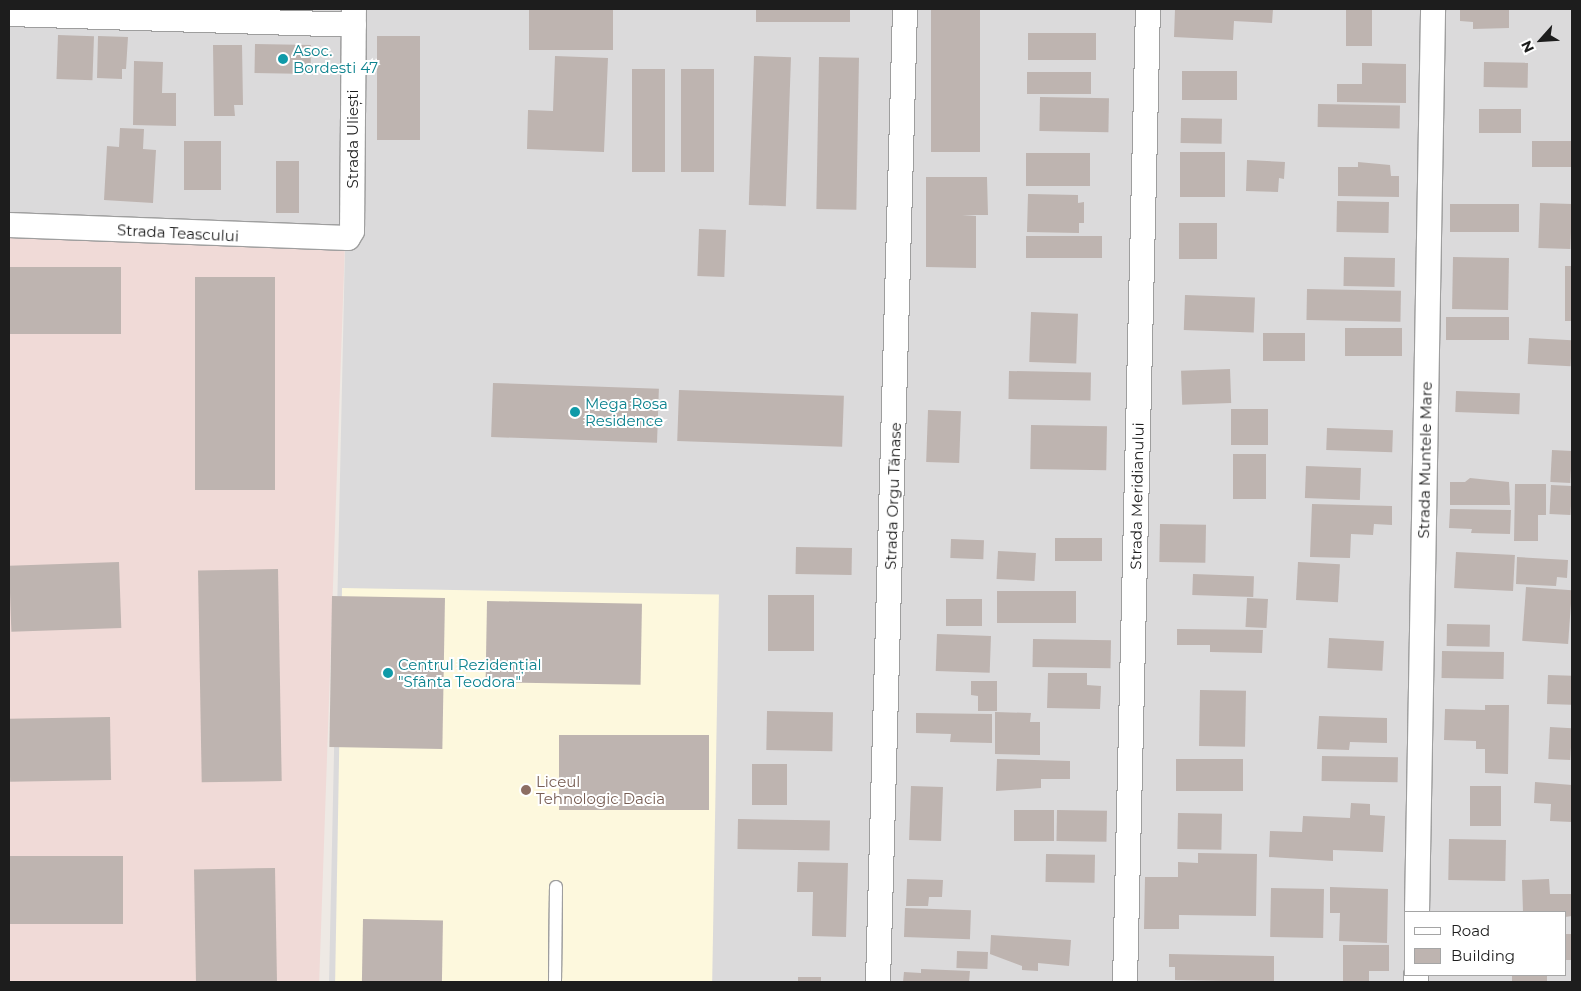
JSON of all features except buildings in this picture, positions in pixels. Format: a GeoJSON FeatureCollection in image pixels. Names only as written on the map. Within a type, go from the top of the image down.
{"type":"FeatureCollection","features":[{"type":"Feature","properties":{"kind":"street","name":"Strada Orgu Tănase"},"geometry":{"type":"LineString","coordinates":[[878,982],[905,9]]}},
{"type":"Feature","properties":{"kind":"street","name":"Strada Meridianului"},"geometry":{"type":"LineString","coordinates":[[1125,982],[1148,9]]}},
{"type":"Feature","properties":{"kind":"street","name":"Strada Muntele Mare"},"geometry":{"type":"LineString","coordinates":[[1417,911],[1433,9]]}},
{"type":"Feature","properties":{"kind":"street"},"geometry":{"type":"LineString","coordinates":[[9,14],[354,17]]}},
{"type":"Feature","properties":{"kind":"street","name":"Strada Uliești"},"geometry":{"type":"LineString","coordinates":[[348,238],[352,231],[354,17]]}},
{"type":"Feature","properties":{"kind":"street","name":"Strada Teascului"},"geometry":{"type":"LineString","coordinates":[[9,225],[348,238]]}},
{"type":"Feature","properties":{"kind":"lane"},"geometry":{"type":"LineString","coordinates":[[555,982],[556,887]]}},
{"type":"Feature","properties":{"kind":"shaded area"},"geometry":{"type":"Polygon","coordinates":[[[9,9],[1572,9],[1572,982],[329,982],[345,248],[9,236],[9,9]]]}},
{"type":"Feature","properties":{"kind":"shaded area"},"geometry":{"type":"Polygon","coordinates":[[[9,236],[345,248],[319,982],[9,982],[9,236]]]}},
{"type":"Feature","properties":{"kind":"shaded area","name":"Liceul Tehnologic Dacia"},"geometry":{"type":"Polygon","coordinates":[[[342,588],[719,595],[712,982],[335,982],[342,588]]]}},
{"type":"Feature","properties":{"kind":"place","name":"Asoc. Bordesti 47"},"geometry":{"type":"Point","coordinates":[283,59]}},
{"type":"Feature","properties":{"kind":"place","name":"Mega Rosa Residence"},"geometry":{"type":"Point","coordinates":[575,412]}},
{"type":"Feature","properties":{"kind":"place","name":"Centrul Rezidențial \"Sfânta Teodora\""},"geometry":{"type":"Point","coordinates":[388,673]}},
{"type":"Feature","properties":{"kind":"place","name":"Liceul Tehnologic Dacia"},"geometry":{"type":"Point","coordinates":[526,790]}}]}
